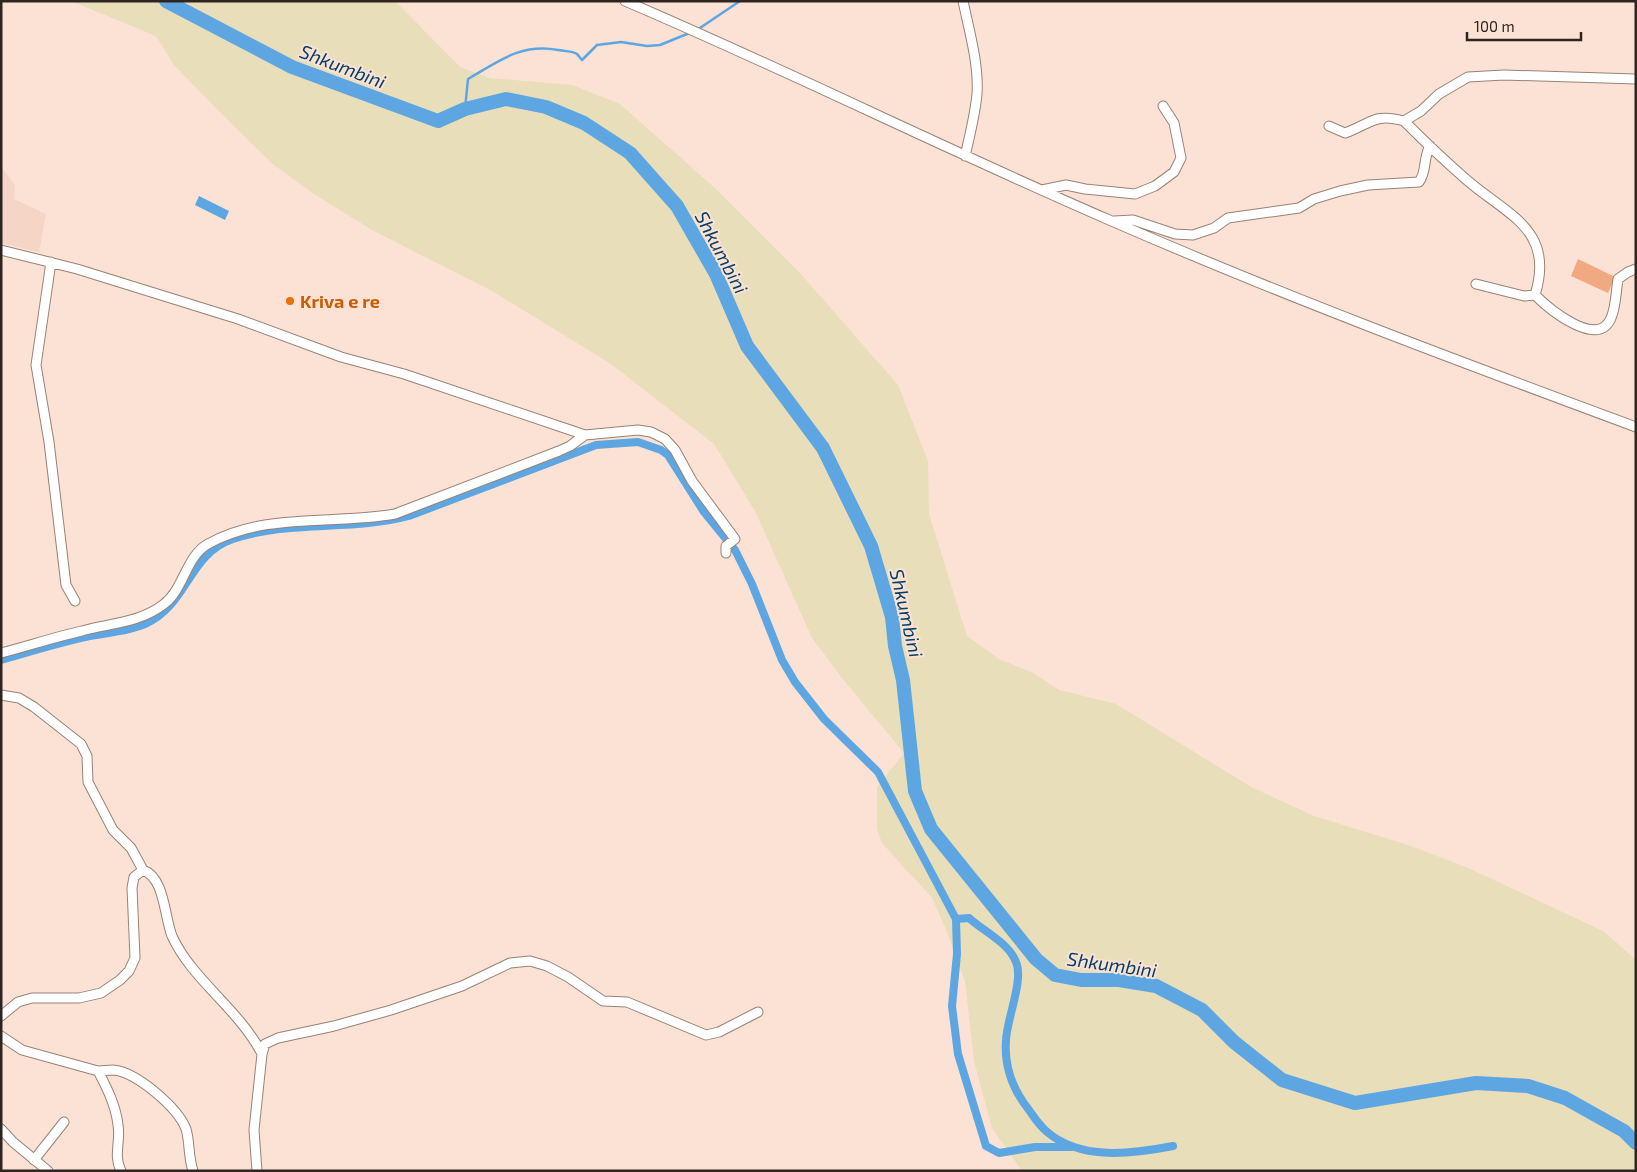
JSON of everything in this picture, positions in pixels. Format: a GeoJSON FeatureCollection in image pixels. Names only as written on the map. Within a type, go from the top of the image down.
{"type":"FeatureCollection","features":[{"type":"Feature","properties":{"kind":"street"},"geometry":{"type":"LineString","coordinates":[[625,1],[689,28],[1110,221],[1329,312],[1636,428]]}},
{"type":"Feature","properties":{"kind":"street"},"geometry":{"type":"LineString","coordinates":[[963,1],[974,59],[977,92],[974,121],[965,156]]}},
{"type":"Feature","properties":{"kind":"street"},"geometry":{"type":"LineString","coordinates":[[1404,121],[1421,111],[1439,94],[1468,78],[1504,74],[1636,79]]}},
{"type":"Feature","properties":{"kind":"street"},"geometry":{"type":"LineString","coordinates":[[1042,190],[1066,185],[1136,194],[1155,186],[1174,172],[1181,158],[1174,123],[1163,106]]}},
{"type":"Feature","properties":{"kind":"street"},"geometry":{"type":"LineString","coordinates":[[1329,126],[1345,133],[1379,117],[1389,116],[1404,121],[1470,183],[1516,217],[1531,234],[1540,262],[1539,282],[1535,295]]}},
{"type":"Feature","properties":{"kind":"street"},"geometry":{"type":"LineString","coordinates":[[1110,221],[1133,220],[1175,234],[1193,236],[1214,228],[1228,218],[1298,208],[1314,199],[1375,184],[1419,182],[1424,172],[1425,154],[1430,146]]}},
{"type":"Feature","properties":{"kind":"street"},"geometry":{"type":"LineString","coordinates":[[1,250],[51,262],[238,319],[341,357],[404,374],[585,434],[645,430],[661,436],[674,450],[692,480],[729,530],[729,547]]}},
{"type":"Feature","properties":{"kind":"street"},"geometry":{"type":"LineString","coordinates":[[51,262],[36,364],[49,442],[66,585],[74,601]]}},
{"type":"Feature","properties":{"kind":"street"},"geometry":{"type":"LineString","coordinates":[[1535,295],[1549,309],[1568,321],[1587,329],[1597,330],[1606,325],[1611,318],[1618,279],[1628,272],[1636,270]]}},
{"type":"Feature","properties":{"kind":"street"},"geometry":{"type":"LineString","coordinates":[[1476,284],[1524,296],[1535,295]]}},
{"type":"Feature","properties":{"kind":"street"},"geometry":{"type":"LineString","coordinates":[[1,653],[150,614],[174,594],[203,548],[226,537],[284,522],[371,518],[395,514],[559,451],[570,446],[585,434]]}},
{"type":"Feature","properties":{"kind":"street"},"geometry":{"type":"LineString","coordinates":[[1,695],[19,698],[34,707],[81,744],[87,756],[88,782],[113,830],[131,848],[143,870],[151,873],[159,886],[166,919],[178,946],[200,975],[239,1018],[262,1054]]}},
{"type":"Feature","properties":{"kind":"street"},"geometry":{"type":"LineString","coordinates":[[1,1016],[18,1002],[32,998],[86,996],[101,993],[120,980],[129,971],[135,958],[132,888],[134,877],[143,870]]}},
{"type":"Feature","properties":{"kind":"street"},"geometry":{"type":"LineString","coordinates":[[258,1171],[254,1130],[262,1054],[265,1044],[278,1038],[334,1026],[391,1010],[462,986],[510,963],[530,961],[547,966],[603,1000],[627,1002],[706,1035],[719,1032],[758,1012]]}},
{"type":"Feature","properties":{"kind":"street"},"geometry":{"type":"LineString","coordinates":[[1,1036],[22,1050],[98,1071],[114,1070],[145,1084],[181,1119],[186,1130],[188,1156],[193,1171]]}},
{"type":"Feature","properties":{"kind":"street"},"geometry":{"type":"LineString","coordinates":[[98,1071],[114,1104],[119,1127],[117,1162],[121,1171]]}},
{"type":"Feature","properties":{"kind":"street"},"geometry":{"type":"LineString","coordinates":[[34,1160],[64,1122]]}},
{"type":"Feature","properties":{"kind":"street"},"geometry":{"type":"LineString","coordinates":[[1,1129],[48,1171]]}},
{"type":"Feature","properties":{"kind":"shaded area"},"geometry":{"type":"Polygon","coordinates":[[[1,167],[15,185],[14,199],[46,214],[39,252],[1,243],[1,167]]]}},
{"type":"Feature","properties":{"kind":"shaded area"},"geometry":{"type":"Polygon","coordinates":[[[1578,259],[1615,277],[1608,293],[1571,276],[1578,259]]]}},
{"type":"Feature","properties":{"kind":"sand","name":"Shkumbini"},"geometry":{"type":"Polygon","coordinates":[[[71,1],[395,1],[460,67],[490,78],[572,85],[620,104],[717,190],[801,274],[898,385],[928,461],[929,514],[967,636],[999,659],[1033,673],[1059,690],[1116,704],[1253,788],[1314,816],[1408,845],[1466,867],[1603,931],[1636,960],[1636,1171],[1022,1171],[992,1128],[974,1061],[965,981],[945,927],[932,898],[882,843],[877,829],[877,787],[904,753],[846,683],[812,638],[755,511],[714,444],[611,364],[492,291],[372,230],[314,194],[274,165],[227,119],[174,65],[156,36],[71,1]]]}},
{"type":"Feature","properties":{"kind":"water"},"geometry":{"type":"Polygon","coordinates":[[[199,196],[229,211],[225,220],[195,205],[199,196]]]}},
{"type":"Feature","properties":{"kind":"waterway","name":"Shkumbini"},"geometry":{"type":"LineString","coordinates":[[166,1],[292,67],[438,121],[465,109],[506,99],[546,107],[584,123],[630,153],[677,206],[716,274],[747,346],[823,448],[871,546],[892,617],[895,646],[903,680],[915,791],[931,829],[1036,959],[1055,975],[1081,980],[1119,980],[1156,986],[1202,1010],[1234,1042],[1282,1080],[1355,1103],[1476,1083],[1528,1086],[1565,1098],[1624,1131],[1636,1143]]}},
{"type":"Feature","properties":{"kind":"waterway"},"geometry":{"type":"LineString","coordinates":[[697,30],[740,1]]}},
{"type":"Feature","properties":{"kind":"waterway"},"geometry":{"type":"LineString","coordinates":[[465,109],[468,79],[500,60],[521,51],[545,48],[568,51],[577,54],[582,60],[597,45],[621,42],[647,46],[660,45],[692,32]]}},
{"type":"Feature","properties":{"kind":"waterway"},"geometry":{"type":"LineString","coordinates":[[1,660],[64,642],[124,631],[145,624],[159,616],[171,605],[206,556],[218,546],[233,539],[254,533],[298,527],[387,521],[409,516],[596,445],[638,442],[661,450],[668,455],[704,512],[735,550],[752,584],[782,660],[795,682],[824,719],[878,772],[956,919],[969,918],[1002,943],[1013,955],[1018,970],[1018,979],[1007,1031],[1006,1059],[1014,1086],[1023,1102],[1046,1131],[1060,1141],[1074,1147],[1090,1151],[1124,1153],[1173,1146]]}},
{"type":"Feature","properties":{"kind":"waterway"},"geometry":{"type":"LineString","coordinates":[[956,919],[957,954],[952,1006],[958,1054],[986,1146],[999,1153],[1035,1147],[1071,1147]]}},
{"type":"Feature","properties":{"kind":"place","name":"Kriva e re"},"geometry":{"type":"Point","coordinates":[290,301]}}]}
